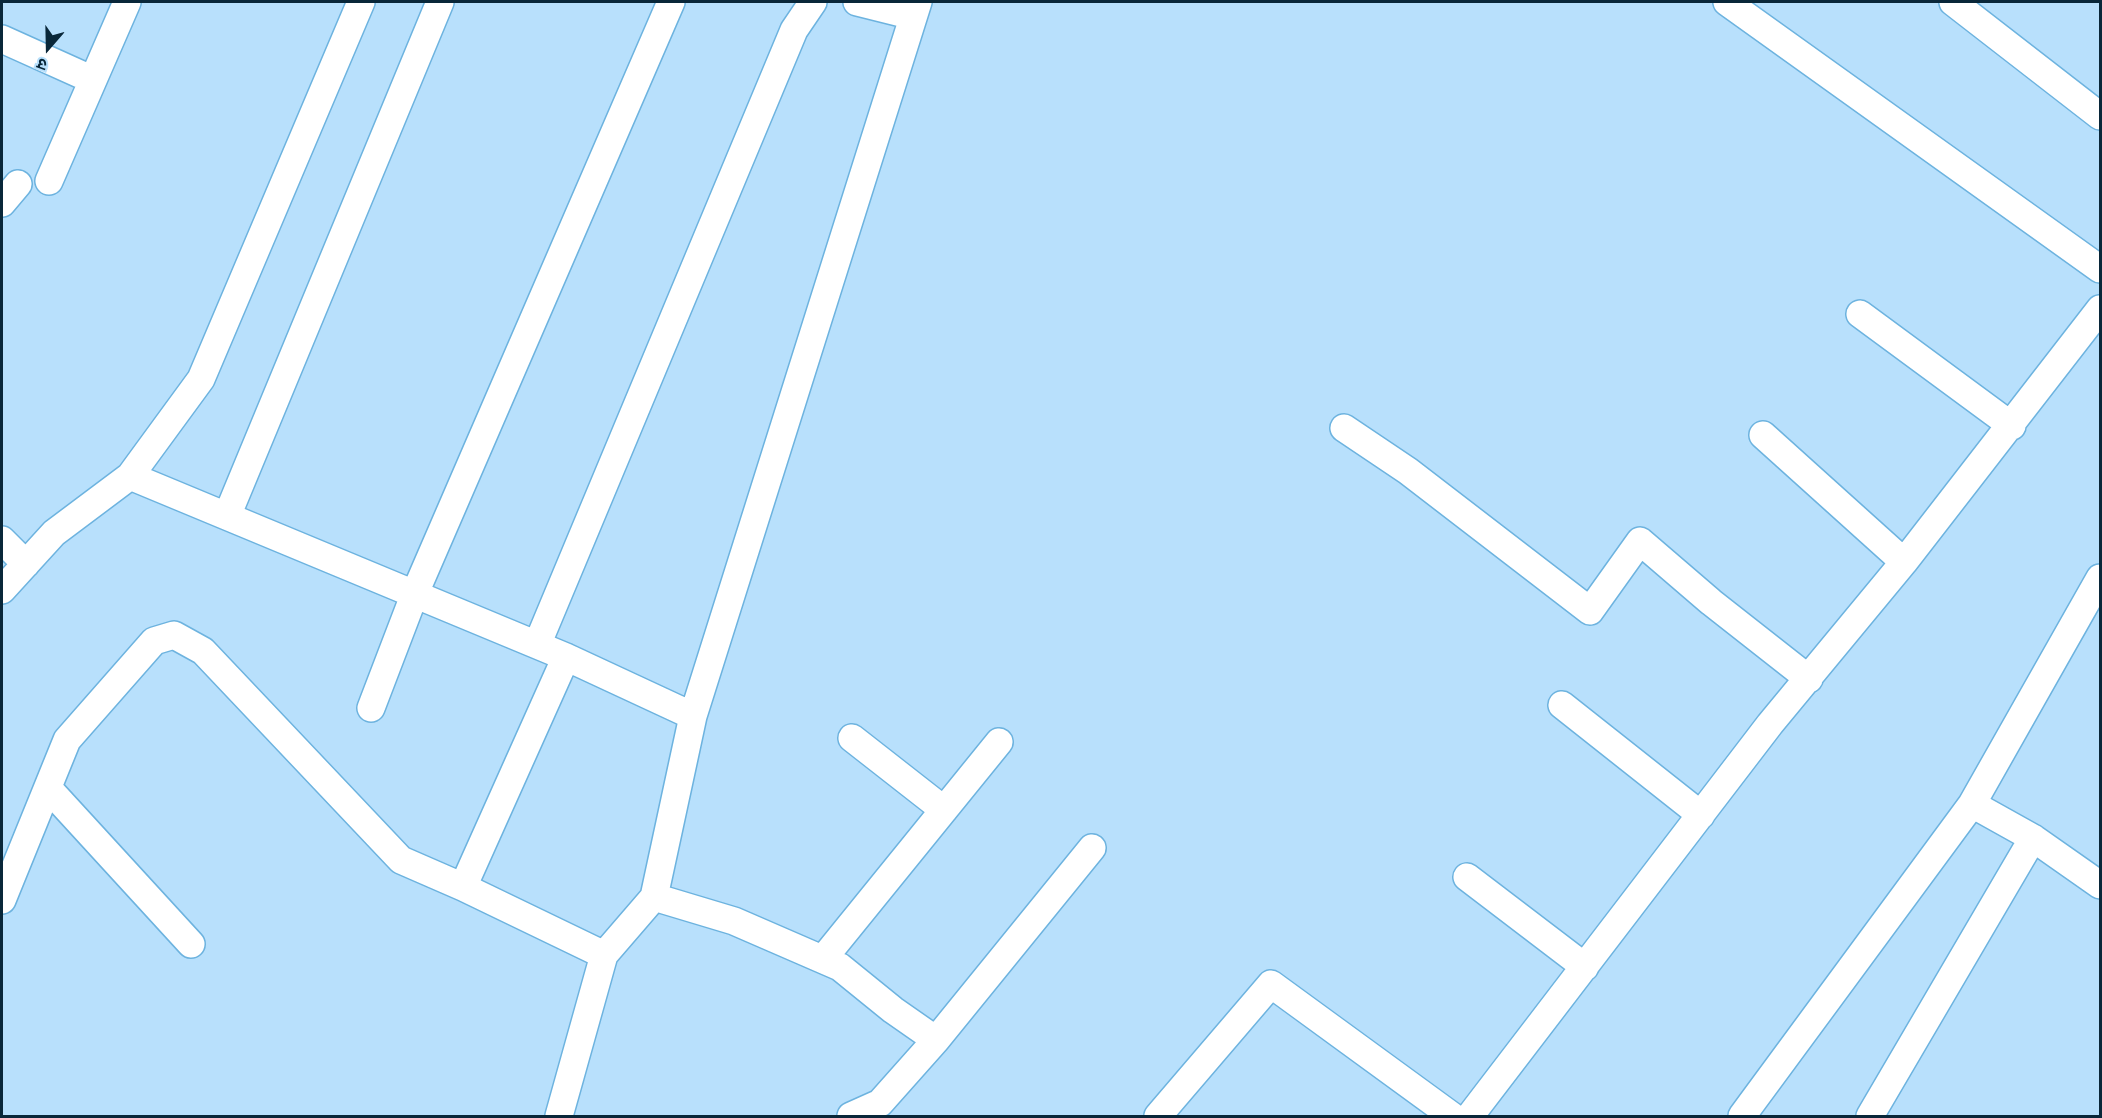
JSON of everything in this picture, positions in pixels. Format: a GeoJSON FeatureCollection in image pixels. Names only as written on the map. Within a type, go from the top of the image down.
{"type":"FeatureCollection","features":[{"type":"Feature","properties":{"kind":"street"},"geometry":{"type":"LineString","coordinates":[[48,181],[127,2]]}},
{"type":"Feature","properties":{"kind":"street"},"geometry":{"type":"LineString","coordinates":[[2,590],[54,533],[130,476],[201,379],[361,2]]}},
{"type":"Feature","properties":{"kind":"street"},"geometry":{"type":"LineString","coordinates":[[227,516],[440,2]]}},
{"type":"Feature","properties":{"kind":"street"},"geometry":{"type":"LineString","coordinates":[[371,708],[415,593],[671,2]]}},
{"type":"Feature","properties":{"kind":"street"},"geometry":{"type":"LineString","coordinates":[[537,645],[794,30],[813,2]]}},
{"type":"Feature","properties":{"kind":"street"},"geometry":{"type":"LineString","coordinates":[[559,1116],[604,955],[654,897],[693,716],[916,9],[856,2]]}},
{"type":"Feature","properties":{"kind":"street"},"geometry":{"type":"LineString","coordinates":[[1727,2],[2100,269]]}},
{"type":"Feature","properties":{"kind":"street"},"geometry":{"type":"LineString","coordinates":[[1953,2],[2100,116]]}},
{"type":"Feature","properties":{"kind":"street"},"geometry":{"type":"LineString","coordinates":[[2,39],[93,80]]}},
{"type":"Feature","properties":{"kind":"street"},"geometry":{"type":"LineString","coordinates":[[1470,1116],[1770,724],[1905,562],[2100,309]]}},
{"type":"Feature","properties":{"kind":"street"},"geometry":{"type":"LineString","coordinates":[[1860,314],[2012,426]]}},
{"type":"Feature","properties":{"kind":"street"},"geometry":{"type":"LineString","coordinates":[[1344,428],[1408,471],[1590,611],[1640,541],[1711,602],[1809,679]]}},
{"type":"Feature","properties":{"kind":"street"},"geometry":{"type":"LineString","coordinates":[[1764,435],[1905,562]]}},
{"type":"Feature","properties":{"kind":"street"},"geometry":{"type":"LineString","coordinates":[[130,476],[566,657],[693,716]]}},
{"type":"Feature","properties":{"kind":"street"},"geometry":{"type":"LineString","coordinates":[[2,540],[26,564]]}},
{"type":"Feature","properties":{"kind":"street"},"geometry":{"type":"LineString","coordinates":[[1742,1116],[1972,804],[2100,578]]}},
{"type":"Feature","properties":{"kind":"street"},"geometry":{"type":"LineString","coordinates":[[2,900],[67,740],[154,641],[174,635],[203,651],[401,860],[463,887],[604,955]]}},
{"type":"Feature","properties":{"kind":"street"},"geometry":{"type":"LineString","coordinates":[[463,887],[566,657]]}},
{"type":"Feature","properties":{"kind":"street"},"geometry":{"type":"LineString","coordinates":[[1562,705],[1701,815]]}},
{"type":"Feature","properties":{"kind":"street"},"geometry":{"type":"LineString","coordinates":[[852,738],[944,810]]}},
{"type":"Feature","properties":{"kind":"street"},"geometry":{"type":"LineString","coordinates":[[823,959],[999,742]]}},
{"type":"Feature","properties":{"kind":"street"},"geometry":{"type":"LineString","coordinates":[[48,788],[191,944]]}},
{"type":"Feature","properties":{"kind":"street"},"geometry":{"type":"LineString","coordinates":[[1972,804],[2033,838],[2100,885]]}},
{"type":"Feature","properties":{"kind":"street"},"geometry":{"type":"LineString","coordinates":[[1870,1116],[2033,838]]}},
{"type":"Feature","properties":{"kind":"street"},"geometry":{"type":"LineString","coordinates":[[851,1116],[880,1103],[936,1040],[1092,848]]}},
{"type":"Feature","properties":{"kind":"street"},"geometry":{"type":"LineString","coordinates":[[1467,877],[1585,967]]}},
{"type":"Feature","properties":{"kind":"street"},"geometry":{"type":"LineString","coordinates":[[654,897],[734,921],[840,967],[893,1010],[936,1040]]}},
{"type":"Feature","properties":{"kind":"street"},"geometry":{"type":"LineString","coordinates":[[1158,1116],[1271,984],[1452,1116]]}}]}
